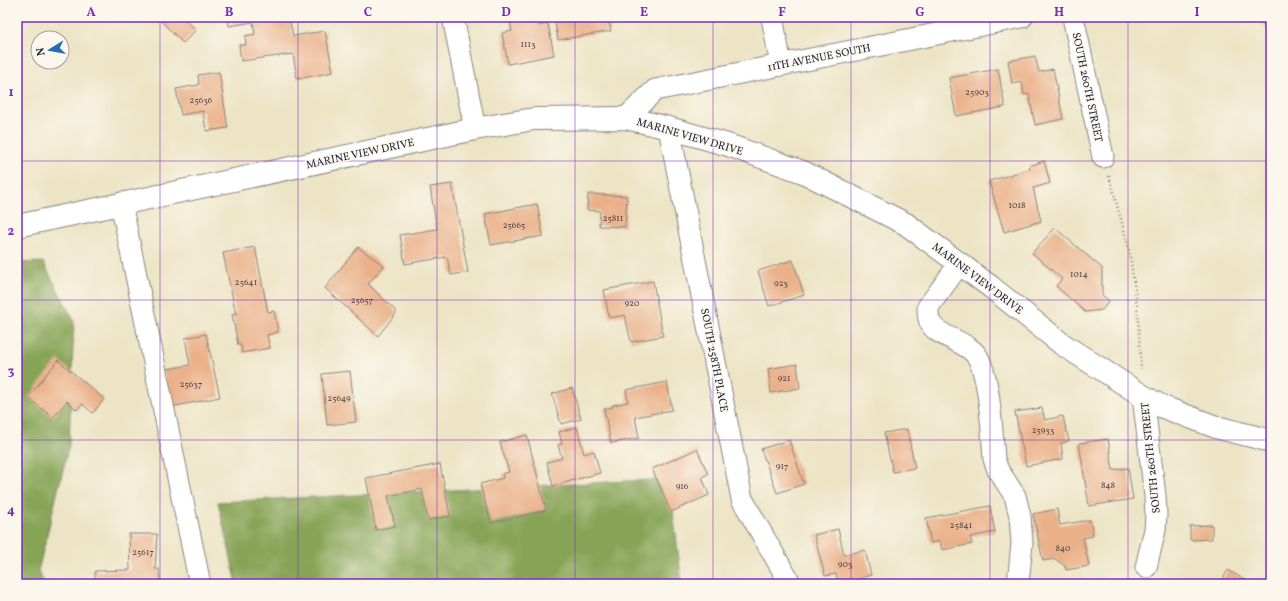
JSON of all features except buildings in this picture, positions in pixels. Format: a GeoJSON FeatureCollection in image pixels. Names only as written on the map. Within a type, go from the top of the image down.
{"type":"FeatureCollection","features":[{"type":"Feature","properties":{"kind":"main road","name":"MARINE VIEW DRIVE"},"geometry":{"type":"LineString","coordinates":[[17,226],[475,129],[534,119],[626,118],[728,145],[804,172],[906,224],[991,286],[1062,344],[1162,407],[1216,427],[1271,440]]}},
{"type":"Feature","properties":{"kind":"street"},"geometry":{"type":"LineString","coordinates":[[453,17],[475,129]]}},
{"type":"Feature","properties":{"kind":"street"},"geometry":{"type":"LineString","coordinates":[[772,17],[781,65]]}},
{"type":"Feature","properties":{"kind":"street","name":"SOUTH 260TH STREET"},"geometry":{"type":"LineString","coordinates":[[1073,17],[1103,158]]}},
{"type":"Feature","properties":{"kind":"street","name":"11TH AVENUE SOUTH"},"geometry":{"type":"LineString","coordinates":[[626,118],[655,90],[1015,18]]}},
{"type":"Feature","properties":{"kind":"street","name":"SOUTH 258TH PLACE"},"geometry":{"type":"LineString","coordinates":[[668,128],[742,499],[790,583]]}},
{"type":"Feature","properties":{"kind":"street"},"geometry":{"type":"LineString","coordinates":[[121,203],[200,584]]}},
{"type":"Feature","properties":{"kind":"street"},"geometry":{"type":"LineString","coordinates":[[960,264],[928,307],[929,319],[930,323],[936,330],[967,346],[976,355],[983,367],[987,386],[994,459],[998,470],[1015,496],[1020,516],[1022,543],[1018,584]]}},
{"type":"Feature","properties":{"kind":"street","name":"SOUTH 260TH STREET"},"geometry":{"type":"LineString","coordinates":[[1143,396],[1156,515],[1155,530],[1146,567]]}},
{"type":"Feature","properties":{"kind":"path"},"geometry":{"type":"LineString","coordinates":[[1103,158],[1129,248],[1137,304],[1143,396]]}},
{"type":"Feature","properties":{"kind":"green space"},"geometry":{"type":"Polygon","coordinates":[[[43,262],[74,321],[69,445],[38,571],[45,584],[17,584],[17,263],[43,262]]]}},
{"type":"Feature","properties":{"kind":"green space"},"geometry":{"type":"Polygon","coordinates":[[[669,479],[682,584],[237,584],[218,502],[669,479]]]}}]}
